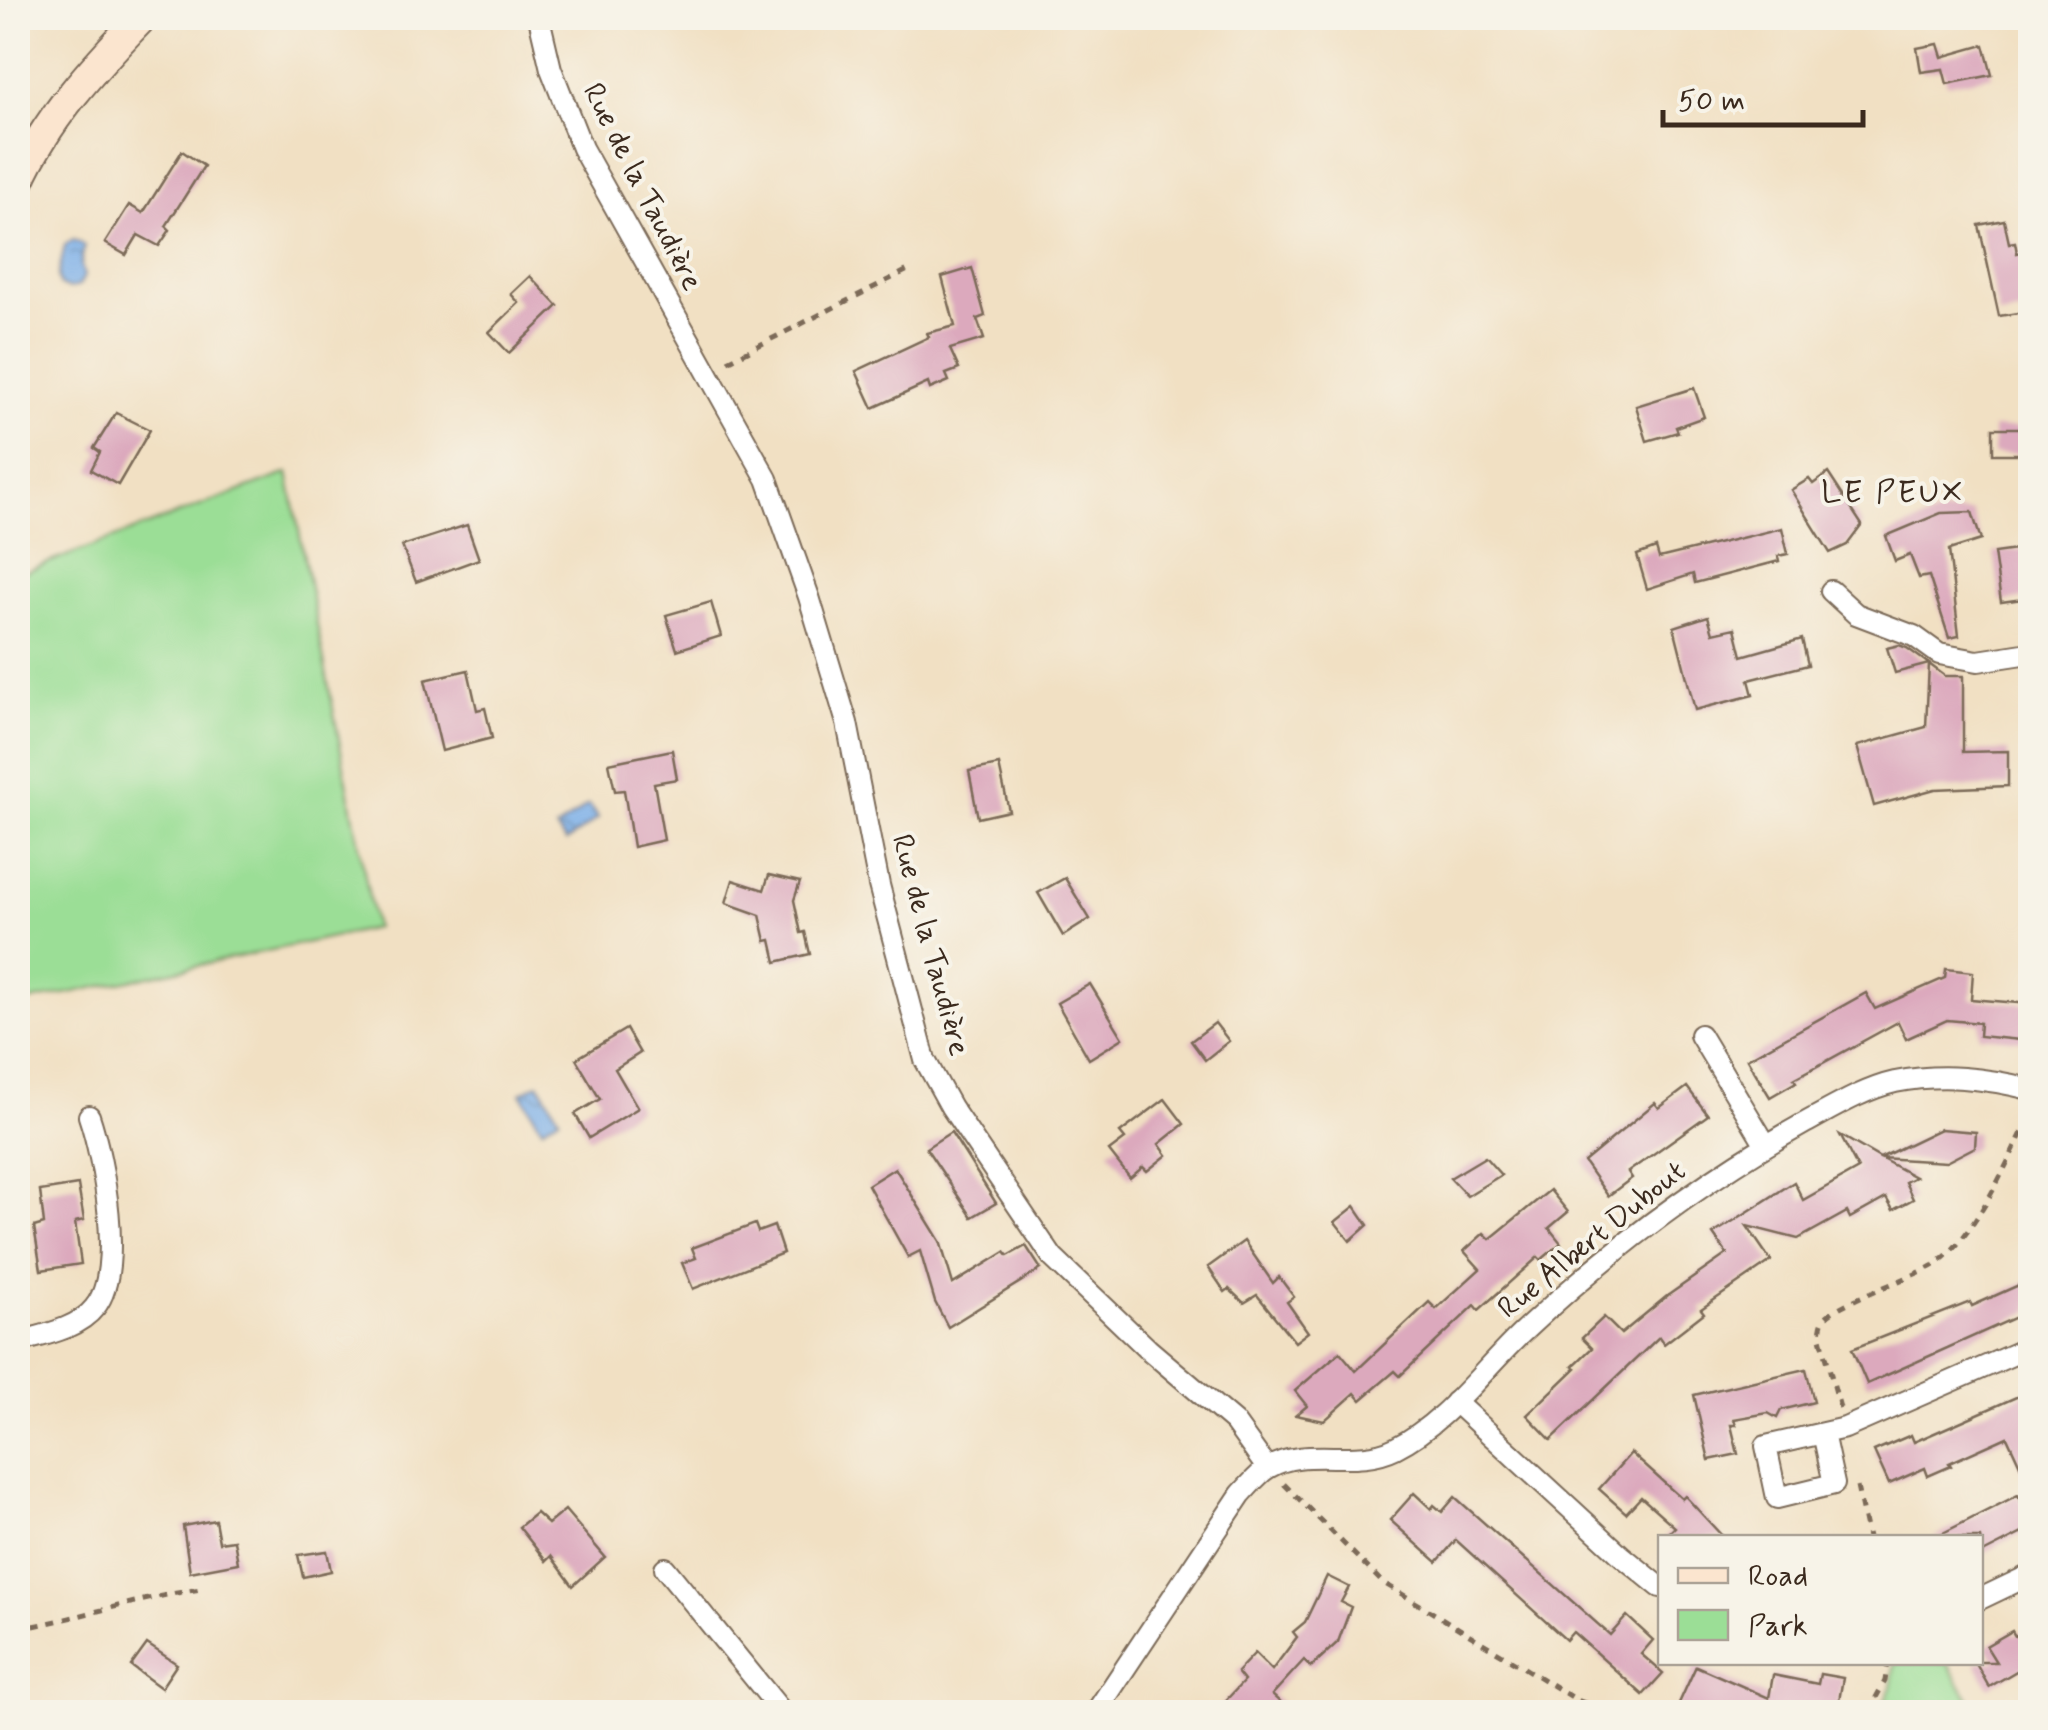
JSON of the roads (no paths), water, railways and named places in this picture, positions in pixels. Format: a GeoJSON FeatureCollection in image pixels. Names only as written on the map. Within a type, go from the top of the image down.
{"type":"FeatureCollection","features":[{"type":"Feature","properties":{"kind":"main road"},"geometry":{"type":"LineString","coordinates":[[18,182],[63,107],[141,18]]}},
{"type":"Feature","properties":{"kind":"street","name":"Rue de la Taudière"},"geometry":{"type":"LineString","coordinates":[[539,18],[551,69],[582,148],[767,479],[809,597],[846,723],[879,885],[925,1060],[951,1107],[1053,1258],[1148,1349],[1234,1422],[1268,1468]]}},
{"type":"Feature","properties":{"kind":"street"},"geometry":{"type":"LineString","coordinates":[[1832,591],[1856,614],[1914,636],[1939,654],[1978,661],[2030,653]]}},
{"type":"Feature","properties":{"kind":"street"},"geometry":{"type":"LineString","coordinates":[[1700,1035],[1766,1145]]}},
{"type":"Feature","properties":{"kind":"street","name":"Rue Albert Dubout"},"geometry":{"type":"LineString","coordinates":[[1268,1468],[1296,1458],[1350,1459],[1394,1449],[1454,1402],[1523,1332],[1660,1215],[1766,1145],[1840,1104],[1891,1083],[1945,1074],[2030,1089]]}},
{"type":"Feature","properties":{"kind":"street"},"geometry":{"type":"LineString","coordinates":[[18,1342],[62,1330],[95,1308],[107,1281],[110,1250],[100,1148],[89,1116]]}},
{"type":"Feature","properties":{"kind":"street"},"geometry":{"type":"LineString","coordinates":[[1824,1433],[1845,1428],[2030,1346]]}},
{"type":"Feature","properties":{"kind":"street"},"geometry":{"type":"LineString","coordinates":[[1454,1402],[1658,1585]]}},
{"type":"Feature","properties":{"kind":"street"},"geometry":{"type":"LineString","coordinates":[[1096,1712],[1241,1494],[1268,1468]]}},
{"type":"Feature","properties":{"kind":"street"},"geometry":{"type":"LineString","coordinates":[[665,1568],[782,1712]]}},
{"type":"Feature","properties":{"kind":"street"},"geometry":{"type":"LineString","coordinates":[[1983,1598],[2030,1574]]}},
{"type":"Feature","properties":{"kind":"water"},"geometry":{"type":"Polygon","coordinates":[[[74,240],[84,246],[84,276],[79,286],[69,289],[60,285],[58,277],[65,245],[74,240]]]}},
{"type":"Feature","properties":{"kind":"water"},"geometry":{"type":"Polygon","coordinates":[[[588,805],[598,818],[566,842],[556,829],[588,805]]]}},
{"type":"Feature","properties":{"kind":"water"},"geometry":{"type":"Polygon","coordinates":[[[539,1083],[559,1117],[542,1128],[521,1093],[539,1083]]]}},
{"type":"Feature","properties":{"kind":"district","name":"LE PEUX"},"geometry":{"type":"Point","coordinates":[1893,493]}}]}
